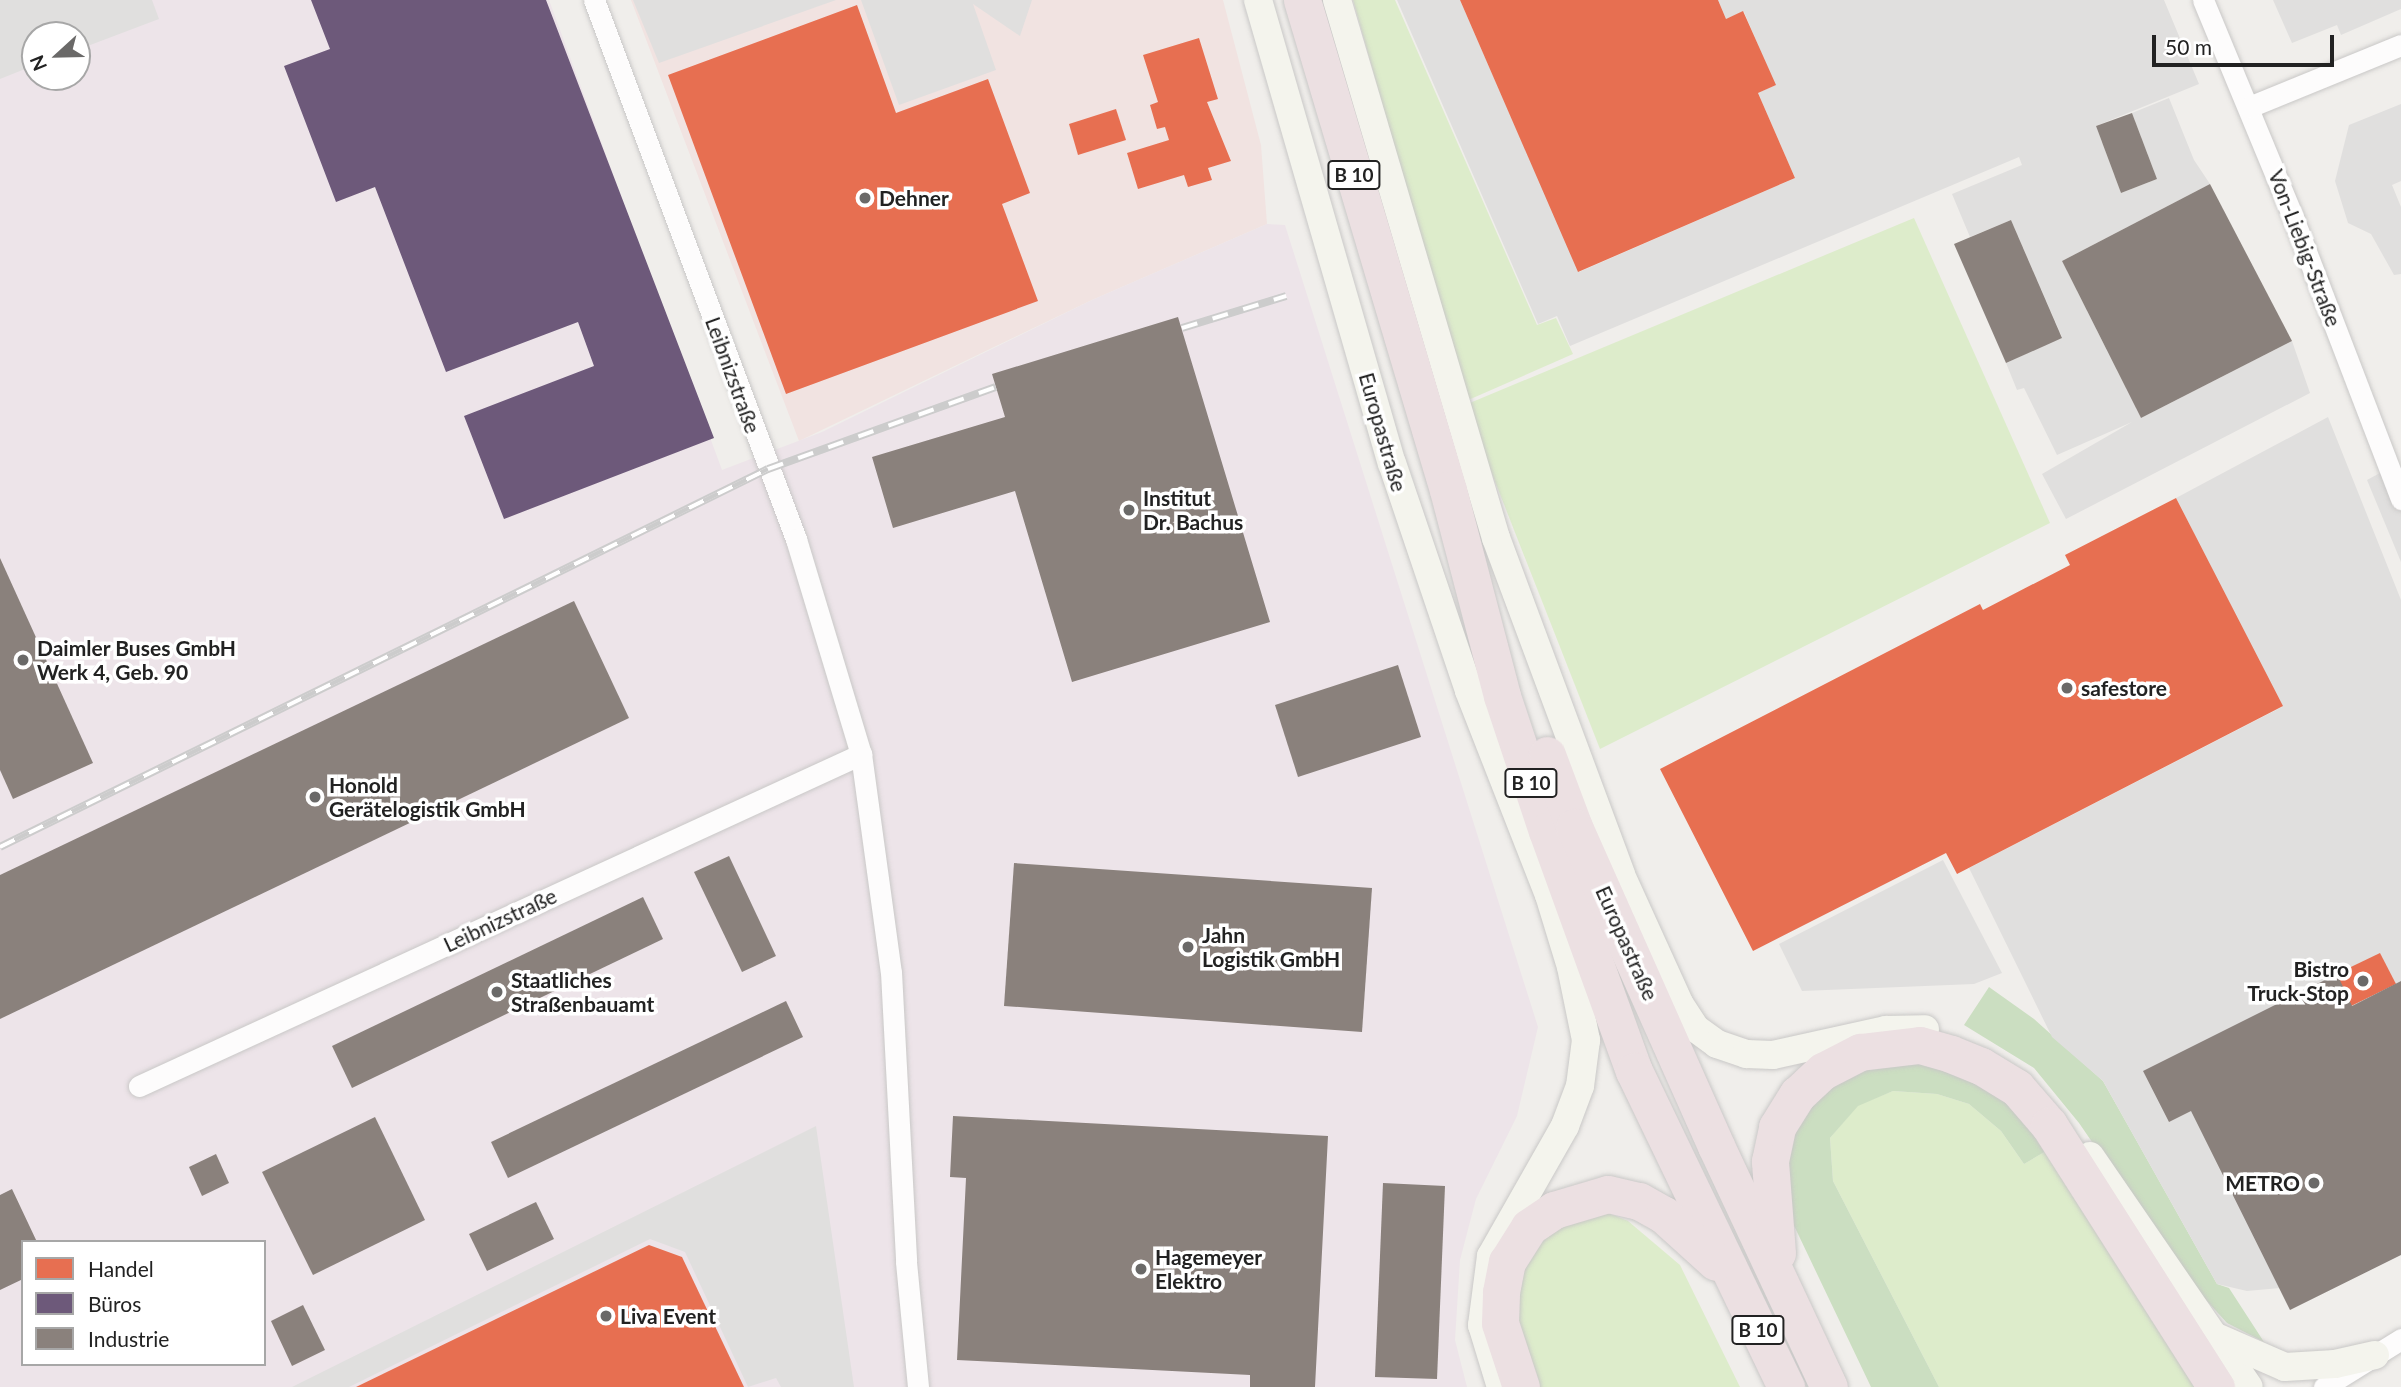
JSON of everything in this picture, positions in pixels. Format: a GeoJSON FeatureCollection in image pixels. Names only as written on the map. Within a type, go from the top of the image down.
{"type":"FeatureCollection","features":[{"type":"Feature","properties":{"kind":"highway","name":"Europastraße"},"geometry":{"type":"LineString","coordinates":[[1302,0],[1448,490],[1502,696],[1634,1071],[1786,1387]]}},
{"type":"Feature","properties":{"kind":"highway","name":"Europastraße"},"geometry":{"type":"LineString","coordinates":[[1448,490],[1574,827],[1782,1289],[1829,1387]]}},
{"type":"Feature","properties":{"kind":"highway"},"geometry":{"type":"LineString","coordinates":[[1621,875],[1690,1086]]}},
{"type":"Feature","properties":{"kind":"highway","name":"B 10"},"geometry":{"type":"LineString","coordinates":[[1549,895],[1634,1071]]}},
{"type":"Feature","properties":{"kind":"highway"},"geometry":{"type":"LineString","coordinates":[[1782,1289],[1770,1196],[1770,1161],[1777,1127],[1798,1094],[1823,1071],[1860,1052],[1920,1045],[1981,1066],[2025,1098],[2049,1125],[2132,1249],[2216,1387]]}},
{"type":"Feature","properties":{"kind":"highway"},"geometry":{"type":"LineString","coordinates":[[1521,1387],[1500,1323],[1501,1292],[1507,1262],[1529,1227],[1554,1210],[1608,1194],[1639,1201],[1664,1215],[1730,1274]]}},
{"type":"Feature","properties":{"kind":"street","name":"Leibnizstraße"},"geometry":{"type":"LineString","coordinates":[[594,0],[796,538],[861,754],[891,972],[905,1249],[918,1387]]}},
{"type":"Feature","properties":{"kind":"street","name":"Europastraße"},"geometry":{"type":"LineString","coordinates":[[1258,0],[1426,572],[1549,895],[1571,967],[1586,1040],[1580,1086],[1565,1126],[1490,1256],[1482,1325],[1501,1387]]}},
{"type":"Feature","properties":{"kind":"street","name":"Europastraße"},"geometry":{"type":"LineString","coordinates":[[1337,0],[1496,538],[1621,875],[1679,1003],[1695,1028],[1717,1044],[1746,1054],[1773,1055],[1886,1030],[1922,1029],[1989,1051],[2028,1076],[2062,1115],[2209,1334],[2249,1387]]}},
{"type":"Feature","properties":{"kind":"street","name":"Von-Liebig-Straße"},"geometry":{"type":"LineString","coordinates":[[2203,0],[2249,107],[2401,499]]}},
{"type":"Feature","properties":{"kind":"street"},"geometry":{"type":"LineString","coordinates":[[2249,107],[2401,45]]}},
{"type":"Feature","properties":{"kind":"street","name":"Leibnizstraße"},"geometry":{"type":"LineString","coordinates":[[139,1086],[861,754]]}},
{"type":"Feature","properties":{"kind":"street"},"geometry":{"type":"LineString","coordinates":[[2209,1334],[2286,1367],[2335,1364],[2375,1355]]}},
{"type":"Feature","properties":{"kind":"street"},"geometry":{"type":"LineString","coordinates":[[2324,1387],[2401,1339]]}},
{"type":"Feature","properties":{"kind":"shaded area"},"geometry":{"type":"Polygon","coordinates":[[[0,0],[549,0],[722,470],[822,432],[1092,300],[1267,224],[1285,225],[1538,1027],[1517,1116],[1476,1199],[1460,1260],[1455,1340],[1467,1387],[0,1387],[0,0]]]}},
{"type":"Feature","properties":{"kind":"shaded area"},"geometry":{"type":"Polygon","coordinates":[[[0,0],[152,0],[159,19],[91,45],[91,21],[21,21],[21,71],[0,79],[0,0]]]}},
{"type":"Feature","properties":{"kind":"shaded area"},"geometry":{"type":"Polygon","coordinates":[[[631,0],[1223,0],[1261,145],[1267,224],[1092,300],[799,441],[631,0]]]}},
{"type":"Feature","properties":{"kind":"shaded area"},"geometry":{"type":"Polygon","coordinates":[[[633,0],[836,0],[659,63],[633,0]]]}},
{"type":"Feature","properties":{"kind":"shaded area"},"geometry":{"type":"Polygon","coordinates":[[[861,0],[1032,0],[1020,36],[973,4],[996,70],[899,105],[861,0]]]}},
{"type":"Feature","properties":{"kind":"shaded area"},"geometry":{"type":"Polygon","coordinates":[[[1397,0],[1460,0],[1579,272],[1795,178],[1758,93],[1775,85],[1744,12],[1726,19],[1718,0],[2164,0],[2199,84],[2096,126],[2121,193],[2157,179],[2132,113],[2169,98],[2194,160],[2210,184],[2062,261],[2141,418],[2292,341],[2310,393],[2066,519],[2042,474],[2132,422],[2057,455],[2024,388],[2017,390],[2006,363],[2062,337],[2011,220],[1970,237],[1952,194],[2022,165],[2019,157],[1570,346],[1557,316],[1538,324],[1397,0]]]}},
{"type":"Feature","properties":{"kind":"shaded area"},"geometry":{"type":"Polygon","coordinates":[[[2273,0],[2401,0],[2401,9],[2341,35],[2337,25],[2292,43],[2273,0]]]}},
{"type":"Feature","properties":{"kind":"shaded area"},"geometry":{"type":"Polygon","coordinates":[[[2401,104],[2401,181],[2392,185],[2401,207],[2401,274],[2394,275],[2371,234],[2348,223],[2335,181],[2349,125],[2401,104]]]}},
{"type":"Feature","properties":{"kind":"shaded area"},"geometry":{"type":"Polygon","coordinates":[[[2328,417],[2401,600],[2401,981],[2352,1005],[2362,1026],[2280,1288],[2247,1291],[2217,1284],[2103,1081],[2052,1037],[1969,868],[2282,707],[2176,498],[2328,417]]]}},
{"type":"Feature","properties":{"kind":"shaded area"},"geometry":{"type":"Polygon","coordinates":[[[2389,468],[2401,499],[2401,562],[2367,480],[2389,468]]]}},
{"type":"Feature","properties":{"kind":"shaded area"},"geometry":{"type":"Polygon","coordinates":[[[1943,860],[2002,973],[1974,984],[1802,991],[1779,944],[1943,860]]]}},
{"type":"Feature","properties":{"kind":"shaded area"},"geometry":{"type":"Polygon","coordinates":[[[816,1126],[854,1387],[781,1387],[776,1378],[748,1387],[685,1252],[650,1239],[349,1387],[292,1387],[816,1126]]]}},
{"type":"Feature","properties":{"kind":"green space"},"geometry":{"type":"Polygon","coordinates":[[[1353,0],[1395,0],[1537,325],[1556,318],[1573,354],[1466,401],[1353,0]]]}},
{"type":"Feature","properties":{"kind":"green space"},"geometry":{"type":"Polygon","coordinates":[[[1914,218],[2050,523],[1600,749],[1465,405],[1914,218]]]}},
{"type":"Feature","properties":{"kind":"green space"},"geometry":{"type":"Polygon","coordinates":[[[1989,987],[2034,1019],[2103,1081],[2217,1284],[2229,1288],[2264,1342],[2227,1323],[2185,1277],[2079,1123],[2034,1068],[1964,1025],[1989,987]]]}},
{"type":"Feature","properties":{"kind":"green space"},"geometry":{"type":"Polygon","coordinates":[[[1909,1057],[1952,1066],[2014,1099],[2053,1147],[2024,1164],[2001,1131],[1969,1104],[1937,1094],[1893,1091],[1858,1106],[1830,1138],[1833,1181],[1939,1387],[1871,1387],[1788,1213],[1785,1146],[1818,1093],[1864,1065],[1909,1057]]]}},
{"type":"Feature","properties":{"kind":"green space"},"geometry":{"type":"Polygon","coordinates":[[[1893,1091],[1937,1094],[1969,1104],[2001,1131],[2024,1164],[2053,1147],[2196,1387],[1939,1387],[1833,1181],[1830,1138],[1858,1105],[1893,1091]]]}},
{"type":"Feature","properties":{"kind":"green space"},"geometry":{"type":"Polygon","coordinates":[[[1596,1208],[1628,1221],[1680,1265],[1740,1387],[1533,1387],[1511,1313],[1519,1263],[1560,1218],[1596,1208]]]}},
{"type":"Feature","properties":{"kind":"building: Handel"},"geometry":{"type":"Polygon","coordinates":[[[1460,0],[1718,0],[1726,19],[1743,11],[1776,85],[1758,93],[1795,178],[1578,272],[1460,0]]]}},
{"type":"Feature","properties":{"kind":"building: Handel","name":"Dehner"},"geometry":{"type":"Polygon","coordinates":[[[857,5],[896,113],[988,79],[1030,193],[1002,204],[1038,301],[786,394],[668,75],[857,5]]]}},
{"type":"Feature","properties":{"kind":"building: Handel"},"geometry":{"type":"Polygon","coordinates":[[[1199,38],[1218,99],[1207,102],[1231,161],[1208,168],[1212,180],[1188,187],[1184,175],[1138,189],[1127,153],[1169,140],[1165,127],[1157,129],[1150,105],[1158,102],[1143,55],[1199,38]]]}},
{"type":"Feature","properties":{"kind":"building: Handel"},"geometry":{"type":"Polygon","coordinates":[[[1116,109],[1126,140],[1078,155],[1069,124],[1116,109]]]}},
{"type":"Feature","properties":{"kind":"building: Handel","name":"safestore"},"geometry":{"type":"Polygon","coordinates":[[[2176,498],[2283,706],[1957,874],[1946,853],[1753,951],[1660,769],[1980,604],[1983,610],[2070,565],[2065,555],[2176,498]]]}},
{"type":"Feature","properties":{"kind":"building: Handel","name":"Bistro Truck-Stop"},"geometry":{"type":"Polygon","coordinates":[[[2380,953],[2396,984],[2345,1009],[2330,977],[2380,953]]]}},
{"type":"Feature","properties":{"kind":"building: Handel","name":"Liva Event"},"geometry":{"type":"Polygon","coordinates":[[[649,1245],[682,1257],[744,1387],[356,1387],[649,1245]]]}},
{"type":"Feature","properties":{"kind":"building: Büros"},"geometry":{"type":"Polygon","coordinates":[[[311,0],[546,0],[714,438],[504,519],[464,416],[594,366],[578,322],[446,372],[375,187],[336,202],[284,66],[330,49],[311,0]]]}},
{"type":"Feature","properties":{"kind":"building: Industrie"},"geometry":{"type":"Polygon","coordinates":[[[2132,113],[2157,179],[2121,193],[2096,126],[2132,113]]]}},
{"type":"Feature","properties":{"kind":"building: Industrie"},"geometry":{"type":"Polygon","coordinates":[[[2210,184],[2292,341],[2141,418],[2062,261],[2210,184]]]}},
{"type":"Feature","properties":{"kind":"building: Industrie"},"geometry":{"type":"Polygon","coordinates":[[[2011,220],[2062,338],[2006,363],[1954,244],[2011,220]]]}},
{"type":"Feature","properties":{"kind":"building: Industrie","name":"Institut Dr. Bachus"},"geometry":{"type":"Polygon","coordinates":[[[1178,317],[1270,622],[1072,682],[1015,491],[893,528],[872,457],[1005,417],[992,374],[1178,317]]]}},
{"type":"Feature","properties":{"kind":"building: Industrie","name":"Daimler Buses GmbH Werk 4, Geb. 90"},"geometry":{"type":"Polygon","coordinates":[[[0,558],[93,763],[13,799],[0,770],[0,558]]]}},
{"type":"Feature","properties":{"kind":"building: Industrie","name":"Honold Gerätelogistik GmbH"},"geometry":{"type":"Polygon","coordinates":[[[574,601],[629,718],[0,1019],[0,875],[574,601]]]}},
{"type":"Feature","properties":{"kind":"building: Industrie"},"geometry":{"type":"Polygon","coordinates":[[[1398,665],[1421,737],[1298,777],[1275,705],[1398,665]]]}},
{"type":"Feature","properties":{"kind":"building: Industrie"},"geometry":{"type":"Polygon","coordinates":[[[729,856],[776,956],[742,972],[694,872],[729,856]]]}},
{"type":"Feature","properties":{"kind":"building: Industrie","name":"Jahn Logistik GmbH"},"geometry":{"type":"Polygon","coordinates":[[[1014,863],[1372,888],[1362,1032],[1004,1006],[1014,863]]]}},
{"type":"Feature","properties":{"kind":"building: Industrie","name":"Staatliches Straßenbauamt"},"geometry":{"type":"Polygon","coordinates":[[[643,897],[663,939],[352,1088],[332,1046],[643,897]]]}},
{"type":"Feature","properties":{"kind":"building: Industrie","name":"METRO"},"geometry":{"type":"Polygon","coordinates":[[[2337,974],[2352,1006],[2401,981],[2401,1255],[2290,1310],[2191,1111],[2169,1122],[2143,1071],[2337,974]]]}},
{"type":"Feature","properties":{"kind":"building: Industrie"},"geometry":{"type":"Polygon","coordinates":[[[786,1001],[803,1037],[508,1178],[491,1142],[786,1001]]]}},
{"type":"Feature","properties":{"kind":"building: Industrie","name":"Hagemeyer Elektro"},"geometry":{"type":"Polygon","coordinates":[[[953,1116],[1328,1136],[1315,1387],[1250,1387],[1250,1375],[957,1360],[966,1178],[950,1177],[953,1116]]]}},
{"type":"Feature","properties":{"kind":"building: Industrie"},"geometry":{"type":"Polygon","coordinates":[[[375,1117],[425,1220],[313,1275],[262,1172],[375,1117]]]}},
{"type":"Feature","properties":{"kind":"building: Industrie"},"geometry":{"type":"Polygon","coordinates":[[[216,1154],[229,1183],[202,1196],[189,1167],[216,1154]]]}},
{"type":"Feature","properties":{"kind":"building: Industrie"},"geometry":{"type":"Polygon","coordinates":[[[1383,1183],[1445,1186],[1437,1379],[1375,1377],[1383,1183]]]}},
{"type":"Feature","properties":{"kind":"building: Industrie"},"geometry":{"type":"Polygon","coordinates":[[[12,1189],[36,1240],[21,1240],[21,1280],[0,1290],[0,1195],[12,1189]]]}},
{"type":"Feature","properties":{"kind":"building: Industrie"},"geometry":{"type":"Polygon","coordinates":[[[536,1202],[554,1239],[487,1271],[469,1234],[536,1202]]]}},
{"type":"Feature","properties":{"kind":"building: Industrie"},"geometry":{"type":"Polygon","coordinates":[[[303,1305],[325,1350],[292,1366],[271,1321],[303,1305]]]}},
{"type":"Feature","properties":{"kind":"railway"},"geometry":{"type":"LineString","coordinates":[[1182,328],[1286,296]]}},
{"type":"Feature","properties":{"kind":"railway"},"geometry":{"type":"LineString","coordinates":[[0,847],[768,469],[996,387]]}},
{"type":"Feature","properties":{"kind":"place","name":"Dehner"},"geometry":{"type":"Point","coordinates":[865,198]}},
{"type":"Feature","properties":{"kind":"place","name":"Institut Dr. Bachus"},"geometry":{"type":"Point","coordinates":[1129,510]}},
{"type":"Feature","properties":{"kind":"place","name":"Daimler Buses GmbH Werk 4, Geb. 90"},"geometry":{"type":"Point","coordinates":[23,660]}},
{"type":"Feature","properties":{"kind":"place","name":"safestore"},"geometry":{"type":"Point","coordinates":[2067,688]}},
{"type":"Feature","properties":{"kind":"place","name":"Honold Gerätelogistik GmbH"},"geometry":{"type":"Point","coordinates":[315,797]}},
{"type":"Feature","properties":{"kind":"place","name":"Jahn Logistik GmbH"},"geometry":{"type":"Point","coordinates":[1188,947]}},
{"type":"Feature","properties":{"kind":"place","name":"Bistro Truck-Stop"},"geometry":{"type":"Point","coordinates":[2363,981]}},
{"type":"Feature","properties":{"kind":"place","name":"Staatliches Straßenbauamt"},"geometry":{"type":"Point","coordinates":[497,992]}},
{"type":"Feature","properties":{"kind":"place","name":"METRO"},"geometry":{"type":"Point","coordinates":[2314,1183]}},
{"type":"Feature","properties":{"kind":"place","name":"Hagemeyer Elektro"},"geometry":{"type":"Point","coordinates":[1141,1269]}},
{"type":"Feature","properties":{"kind":"place","name":"Liva Event"},"geometry":{"type":"Point","coordinates":[606,1316]}}]}
